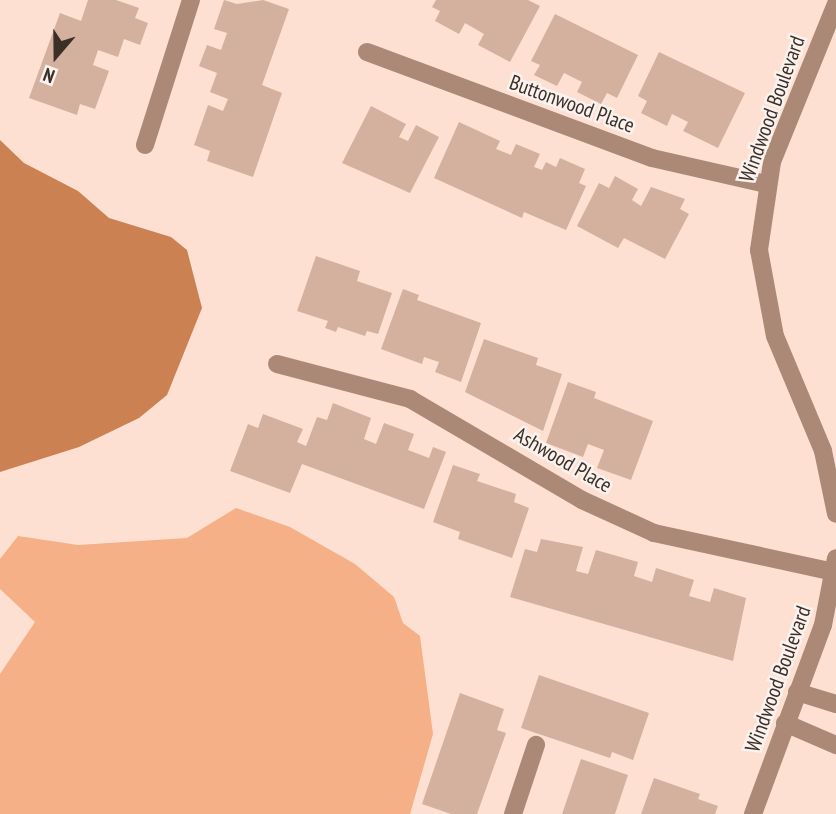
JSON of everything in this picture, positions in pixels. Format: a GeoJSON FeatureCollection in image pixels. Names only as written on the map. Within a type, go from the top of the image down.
{"type":"FeatureCollection","features":[{"type":"Feature","properties":{"kind":"street"},"geometry":{"type":"LineString","coordinates":[[145,145],[191,0]]}},
{"type":"Feature","properties":{"kind":"street","name":"Windwood Boulevard"},"geometry":{"type":"LineString","coordinates":[[836,4],[766,184],[760,228],[764,294],[823,450],[836,514]]}},
{"type":"Feature","properties":{"kind":"street","name":"Buttonwood Place"},"geometry":{"type":"LineString","coordinates":[[367,52],[652,158],[766,184]]}},
{"type":"Feature","properties":{"kind":"street","name":"Ashwood Place"},"geometry":{"type":"LineString","coordinates":[[277,364],[410,400],[582,500],[654,533],[836,565]]}},
{"type":"Feature","properties":{"kind":"street","name":"Windwood Boulevard"},"geometry":{"type":"LineString","coordinates":[[753,814],[823,625],[836,565]]}},
{"type":"Feature","properties":{"kind":"street"},"geometry":{"type":"LineString","coordinates":[[797,692],[836,704]]}},
{"type":"Feature","properties":{"kind":"street"},"geometry":{"type":"LineString","coordinates":[[785,723],[836,745]]}},
{"type":"Feature","properties":{"kind":"street"},"geometry":{"type":"LineString","coordinates":[[513,814],[536,746]]}},
{"type":"Feature","properties":{"kind":"shaded area"},"geometry":{"type":"Polygon","coordinates":[[[0,140],[24,163],[78,191],[109,218],[171,237],[187,250],[202,308],[167,395],[139,418],[79,447],[0,472],[0,140]]]}},
{"type":"Feature","properties":{"kind":"shaded area"},"geometry":{"type":"Polygon","coordinates":[[[236,508],[290,527],[355,564],[394,597],[403,623],[420,636],[433,734],[410,814],[0,814],[0,674],[35,622],[0,589],[0,559],[18,536],[78,545],[187,538],[236,508]]]}},
{"type":"Feature","properties":{"kind":"building"},"geometry":{"type":"Polygon","coordinates":[[[88,0],[116,0],[139,8],[135,18],[148,23],[140,45],[124,39],[118,57],[98,50],[93,65],[109,71],[95,109],[80,104],[77,115],[29,98],[60,13],[81,21],[88,0]]]}},
{"type":"Feature","properties":{"kind":"building"},"geometry":{"type":"Polygon","coordinates":[[[224,0],[237,4],[263,0],[289,9],[262,85],[282,93],[253,177],[207,161],[210,151],[194,145],[208,105],[223,111],[228,99],[210,92],[217,73],[199,66],[207,45],[221,50],[227,33],[214,29],[224,0]]]}},
{"type":"Feature","properties":{"kind":"building"},"geometry":{"type":"Polygon","coordinates":[[[436,0],[528,0],[540,6],[510,62],[478,45],[484,34],[465,23],[459,34],[435,21],[440,11],[432,7],[436,0]]]}},
{"type":"Feature","properties":{"kind":"building"},"geometry":{"type":"Polygon","coordinates":[[[555,14],[638,55],[617,98],[607,93],[601,104],[577,92],[582,82],[564,73],[557,86],[534,75],[540,65],[531,61],[555,14]]]}},
{"type":"Feature","properties":{"kind":"building"},"geometry":{"type":"Polygon","coordinates":[[[659,52],[745,93],[718,148],[683,131],[688,122],[672,114],[667,126],[641,113],[647,101],[638,96],[659,52]]]}},
{"type":"Feature","properties":{"kind":"building"},"geometry":{"type":"Polygon","coordinates":[[[371,106],[406,124],[399,137],[408,141],[416,125],[439,137],[410,193],[342,163],[371,106]]]}},
{"type":"Feature","properties":{"kind":"building"},"geometry":{"type":"Polygon","coordinates":[[[459,122],[500,141],[496,149],[511,155],[516,144],[540,154],[534,167],[542,170],[546,162],[556,167],[560,158],[585,169],[579,183],[586,186],[566,230],[524,212],[522,218],[434,178],[459,122]]]}},
{"type":"Feature","properties":{"kind":"building"},"geometry":{"type":"Polygon","coordinates":[[[615,176],[638,189],[632,200],[641,206],[651,187],[685,199],[680,209],[689,214],[665,259],[624,238],[618,248],[577,226],[599,183],[609,188],[615,176]]]}},
{"type":"Feature","properties":{"kind":"building"},"geometry":{"type":"Polygon","coordinates":[[[316,256],[360,271],[357,281],[392,293],[378,334],[367,331],[365,336],[338,327],[336,332],[325,328],[328,321],[297,311],[316,256]]]}},
{"type":"Feature","properties":{"kind":"building"},"geometry":{"type":"Polygon","coordinates":[[[403,289],[419,295],[417,300],[481,323],[461,382],[435,372],[439,362],[424,357],[422,364],[381,349],[403,289]]]}},
{"type":"Feature","properties":{"kind":"building"},"geometry":{"type":"Polygon","coordinates":[[[484,339],[538,358],[536,365],[562,374],[543,431],[465,392],[484,339]]]}},
{"type":"Feature","properties":{"kind":"building"},"geometry":{"type":"Polygon","coordinates":[[[568,382],[596,392],[594,398],[653,421],[631,480],[597,468],[604,450],[588,444],[583,457],[546,443],[568,382]]]}},
{"type":"Feature","properties":{"kind":"building"},"geometry":{"type":"Polygon","coordinates":[[[333,403],[371,418],[364,439],[376,444],[384,423],[414,434],[408,450],[429,458],[433,447],[446,452],[424,509],[302,464],[290,493],[230,471],[248,424],[258,428],[263,414],[303,429],[297,442],[306,446],[317,417],[327,420],[333,403]]]}},
{"type":"Feature","properties":{"kind":"building"},"geometry":{"type":"Polygon","coordinates":[[[453,465],[480,474],[477,481],[516,494],[514,502],[529,508],[512,558],[458,539],[460,532],[433,522],[453,465]]]}},
{"type":"Feature","properties":{"kind":"building"},"geometry":{"type":"Polygon","coordinates":[[[541,539],[583,547],[576,571],[588,574],[596,550],[638,562],[634,576],[652,582],[656,568],[694,580],[689,596],[710,602],[714,588],[746,598],[733,661],[510,597],[525,549],[537,552],[541,539]]]}},
{"type":"Feature","properties":{"kind":"building"},"geometry":{"type":"Polygon","coordinates":[[[539,675],[649,713],[633,760],[612,752],[610,758],[521,728],[539,675]]]}},
{"type":"Feature","properties":{"kind":"building"},"geometry":{"type":"Polygon","coordinates":[[[460,693],[504,709],[497,730],[506,733],[477,814],[451,814],[422,804],[460,693]]]}},
{"type":"Feature","properties":{"kind":"building"},"geometry":{"type":"Polygon","coordinates":[[[581,759],[628,775],[615,814],[562,814],[581,759]]]}},
{"type":"Feature","properties":{"kind":"building"},"geometry":{"type":"Polygon","coordinates":[[[654,778],[700,794],[698,799],[718,806],[715,814],[641,814],[654,778]]]}}]}
